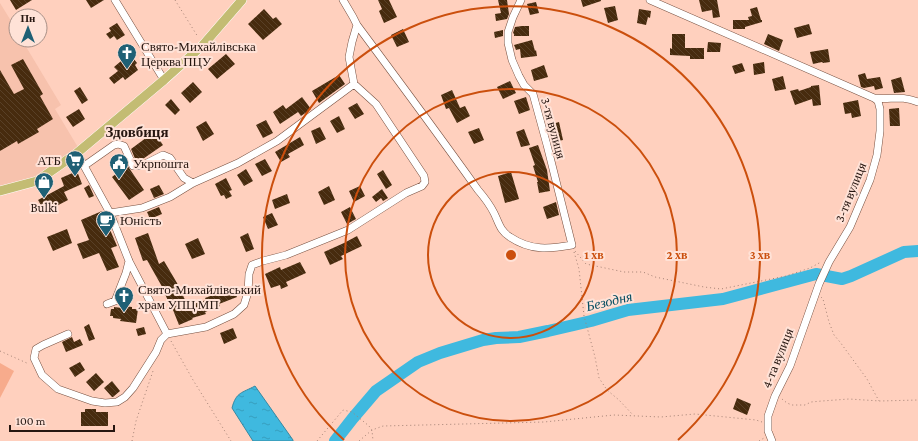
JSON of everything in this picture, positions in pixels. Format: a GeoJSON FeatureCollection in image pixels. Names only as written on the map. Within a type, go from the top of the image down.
{"type":"FeatureCollection","features":[{"type":"Feature","properties":{"kind":"main road"},"geometry":{"type":"LineString","coordinates":[[0,191],[36,181],[77,153],[203,45],[241,0]]}},
{"type":"Feature","properties":{"kind":"street"},"geometry":{"type":"LineString","coordinates":[[115,0],[164,80]]}},
{"type":"Feature","properties":{"kind":"street"},"geometry":{"type":"LineString","coordinates":[[343,0],[357,25],[479,191],[493,212],[501,229],[511,238],[526,245],[539,248],[573,247]]}},
{"type":"Feature","properties":{"kind":"street","name":"3-тя вулиця"},"geometry":{"type":"LineString","coordinates":[[521,0],[508,32],[508,43],[512,60],[519,76],[524,85],[533,94],[573,247]]}},
{"type":"Feature","properties":{"kind":"street"},"geometry":{"type":"LineString","coordinates":[[650,0],[874,98],[883,99],[897,97],[908,98],[918,102]]}},
{"type":"Feature","properties":{"kind":"street"},"geometry":{"type":"LineString","coordinates":[[68,334],[36,349],[34,358],[42,375],[58,390],[92,402],[117,402],[125,398],[133,388],[167,334],[206,327],[234,314],[244,305],[248,292],[249,274],[252,265],[286,255],[348,230],[406,193],[422,186],[425,182],[424,176],[385,117],[376,104],[354,84],[349,58],[357,25]]}},
{"type":"Feature","properties":{"kind":"street"},"geometry":{"type":"LineString","coordinates":[[110,213],[142,208],[170,197],[193,183],[238,163],[277,141],[354,84]]}},
{"type":"Feature","properties":{"kind":"street","name":"3-тя вулиця"},"geometry":{"type":"LineString","coordinates":[[817,287],[828,264],[850,227],[870,180],[877,155],[880,131],[880,110],[878,101],[874,98]]}},
{"type":"Feature","properties":{"kind":"street"},"geometry":{"type":"LineString","coordinates":[[84,166],[114,145],[118,144],[124,146],[133,166],[141,166],[163,155],[170,158],[184,178],[193,183]]}},
{"type":"Feature","properties":{"kind":"street"},"geometry":{"type":"LineString","coordinates":[[77,153],[110,213],[129,261],[167,334]]}},
{"type":"Feature","properties":{"kind":"street"},"geometry":{"type":"LineString","coordinates":[[107,304],[115,301],[122,285],[129,261]]}},
{"type":"Feature","properties":{"kind":"street","name":"4-та вулиця"},"geometry":{"type":"LineString","coordinates":[[772,441],[768,431],[768,416],[776,394],[790,366],[817,287]]}},
{"type":"Feature","properties":{"kind":"path"},"geometry":{"type":"LineString","coordinates":[[175,0],[203,45]]}},
{"type":"Feature","properties":{"kind":"path"},"geometry":{"type":"LineString","coordinates":[[573,247],[586,264],[624,272],[643,272],[655,277],[721,289],[786,276],[810,268],[821,262],[828,264]]}},
{"type":"Feature","properties":{"kind":"path"},"geometry":{"type":"LineString","coordinates":[[573,247],[579,269],[584,316],[599,378],[607,390],[633,415]]}},
{"type":"Feature","properties":{"kind":"path"},"geometry":{"type":"LineString","coordinates":[[817,287],[824,299],[829,322],[834,335],[867,379],[880,401]]}},
{"type":"Feature","properties":{"kind":"path"},"geometry":{"type":"LineString","coordinates":[[167,334],[193,380],[231,441]]}},
{"type":"Feature","properties":{"kind":"path"},"geometry":{"type":"LineString","coordinates":[[0,351],[39,369]]}},
{"type":"Feature","properties":{"kind":"path"},"geometry":{"type":"LineString","coordinates":[[132,441],[136,421],[154,368]]}},
{"type":"Feature","properties":{"kind":"path"},"geometry":{"type":"LineString","coordinates":[[776,394],[792,405],[805,405],[811,402],[849,399],[880,401],[918,400]]}},
{"type":"Feature","properties":{"kind":"path"},"geometry":{"type":"LineString","coordinates":[[317,441],[343,410],[352,412],[369,426],[372,430],[373,441]]}},
{"type":"Feature","properties":{"kind":"path"},"geometry":{"type":"LineString","coordinates":[[359,441],[372,430],[383,426],[544,422],[614,415],[661,417],[695,414],[756,420],[763,423],[768,431]]}},
{"type":"Feature","properties":{"kind":"shaded area"},"geometry":{"type":"Polygon","coordinates":[[[0,3],[8,16],[8,48],[27,48],[61,105],[55,109],[79,149],[37,178],[0,187],[0,3]]]}},
{"type":"Feature","properties":{"kind":"shaded area"},"geometry":{"type":"Polygon","coordinates":[[[0,363],[14,371],[0,398],[0,363]]]}},
{"type":"Feature","properties":{"kind":"water"},"geometry":{"type":"Polygon","coordinates":[[[255,386],[293,441],[253,441],[232,408],[235,399],[238,396],[255,386]]]}},
{"type":"Feature","properties":{"kind":"building"},"geometry":{"type":"Polygon","coordinates":[[[10,0],[32,0],[19,8],[15,8],[10,0]]]}},
{"type":"Feature","properties":{"kind":"building"},"geometry":{"type":"Polygon","coordinates":[[[86,0],[104,0],[91,8],[86,0]]]}},
{"type":"Feature","properties":{"kind":"building"},"geometry":{"type":"Polygon","coordinates":[[[378,0],[389,0],[397,17],[384,23],[379,11],[382,9],[378,0]]]}},
{"type":"Feature","properties":{"kind":"building"},"geometry":{"type":"Polygon","coordinates":[[[498,0],[507,0],[509,14],[507,19],[496,21],[495,14],[501,13],[498,0]]]}},
{"type":"Feature","properties":{"kind":"building"},"geometry":{"type":"Polygon","coordinates":[[[581,0],[601,0],[601,1],[583,7],[581,0]]]}},
{"type":"Feature","properties":{"kind":"building"},"geometry":{"type":"Polygon","coordinates":[[[699,0],[717,0],[720,17],[713,18],[712,10],[702,12],[699,0]]]}},
{"type":"Feature","properties":{"kind":"building"},"geometry":{"type":"Polygon","coordinates":[[[536,2],[539,13],[530,15],[527,4],[536,2]]]}},
{"type":"Feature","properties":{"kind":"building"},"geometry":{"type":"Polygon","coordinates":[[[615,6],[618,20],[608,23],[604,8],[615,6]]]}},
{"type":"Feature","properties":{"kind":"building"},"geometry":{"type":"Polygon","coordinates":[[[757,7],[762,22],[745,27],[745,29],[733,29],[733,20],[749,20],[748,17],[752,16],[750,9],[757,7]]]}},
{"type":"Feature","properties":{"kind":"building"},"geometry":{"type":"Polygon","coordinates":[[[264,9],[273,19],[276,17],[282,24],[263,40],[248,24],[264,9]]]}},
{"type":"Feature","properties":{"kind":"building"},"geometry":{"type":"Polygon","coordinates":[[[639,9],[651,11],[650,18],[648,17],[646,25],[637,23],[639,9]]]}},
{"type":"Feature","properties":{"kind":"building"},"geometry":{"type":"Polygon","coordinates":[[[117,23],[125,35],[117,40],[114,36],[110,39],[106,34],[111,31],[109,28],[117,23]]]}},
{"type":"Feature","properties":{"kind":"building"},"geometry":{"type":"Polygon","coordinates":[[[809,24],[812,34],[797,38],[794,28],[809,24]]]}},
{"type":"Feature","properties":{"kind":"building"},"geometry":{"type":"Polygon","coordinates":[[[529,26],[529,36],[514,36],[513,33],[515,27],[529,26]]]}},
{"type":"Feature","properties":{"kind":"building"},"geometry":{"type":"Polygon","coordinates":[[[403,29],[409,42],[397,47],[391,35],[403,29]]]}},
{"type":"Feature","properties":{"kind":"building"},"geometry":{"type":"Polygon","coordinates":[[[503,30],[503,36],[495,38],[494,32],[503,30]]]}},
{"type":"Feature","properties":{"kind":"building"},"geometry":{"type":"Polygon","coordinates":[[[672,34],[685,34],[685,48],[704,48],[704,59],[690,59],[690,56],[670,55],[670,48],[672,49],[672,34]]]}},
{"type":"Feature","properties":{"kind":"building"},"geometry":{"type":"Polygon","coordinates":[[[768,34],[783,40],[779,51],[764,44],[768,34]]]}},
{"type":"Feature","properties":{"kind":"building"},"geometry":{"type":"Polygon","coordinates":[[[532,40],[537,56],[521,58],[520,49],[516,50],[514,45],[532,40]]]}},
{"type":"Feature","properties":{"kind":"building"},"geometry":{"type":"Polygon","coordinates":[[[708,42],[721,43],[720,52],[707,52],[708,42]]]}},
{"type":"Feature","properties":{"kind":"building"},"geometry":{"type":"Polygon","coordinates":[[[828,49],[830,62],[813,64],[810,52],[828,49]]]}},
{"type":"Feature","properties":{"kind":"building"},"geometry":{"type":"Polygon","coordinates":[[[226,54],[235,64],[217,79],[208,69],[226,54]]]}},
{"type":"Feature","properties":{"kind":"building","name":"Свято-Михайлівська Церква ПЦУ"},"geometry":{"type":"Polygon","coordinates":[[[127,56],[130,60],[133,58],[137,63],[135,65],[138,70],[125,80],[123,77],[114,84],[109,78],[118,71],[114,67],[127,56]]]}},
{"type":"Feature","properties":{"kind":"building"},"geometry":{"type":"Polygon","coordinates":[[[23,59],[43,94],[40,96],[53,119],[37,129],[39,132],[18,144],[17,141],[0,151],[0,70],[14,94],[24,89],[11,65],[23,59]]]}},
{"type":"Feature","properties":{"kind":"building"},"geometry":{"type":"Polygon","coordinates":[[[764,62],[765,73],[754,75],[753,64],[764,62]]]}},
{"type":"Feature","properties":{"kind":"building"},"geometry":{"type":"Polygon","coordinates":[[[742,63],[745,71],[735,74],[732,66],[742,63]]]}},
{"type":"Feature","properties":{"kind":"building"},"geometry":{"type":"Polygon","coordinates":[[[544,65],[548,77],[534,81],[531,70],[544,65]]]}},
{"type":"Feature","properties":{"kind":"building"},"geometry":{"type":"Polygon","coordinates":[[[865,73],[867,79],[880,77],[883,88],[875,90],[874,86],[864,88],[861,87],[858,75],[865,73]]]}},
{"type":"Feature","properties":{"kind":"building"},"geometry":{"type":"Polygon","coordinates":[[[339,75],[345,84],[319,103],[312,91],[339,75]]]}},
{"type":"Feature","properties":{"kind":"building"},"geometry":{"type":"Polygon","coordinates":[[[783,76],[786,89],[775,91],[772,79],[783,76]]]}},
{"type":"Feature","properties":{"kind":"building"},"geometry":{"type":"Polygon","coordinates":[[[901,77],[905,92],[894,93],[891,80],[901,77]]]}},
{"type":"Feature","properties":{"kind":"building"},"geometry":{"type":"Polygon","coordinates":[[[510,81],[516,93],[503,99],[497,87],[510,81]]]}},
{"type":"Feature","properties":{"kind":"building"},"geometry":{"type":"Polygon","coordinates":[[[193,82],[202,92],[190,103],[181,93],[193,82]]]}},
{"type":"Feature","properties":{"kind":"building"},"geometry":{"type":"Polygon","coordinates":[[[819,85],[821,105],[813,106],[812,99],[795,105],[790,91],[798,89],[799,91],[811,86],[819,85]]]}},
{"type":"Feature","properties":{"kind":"building"},"geometry":{"type":"Polygon","coordinates":[[[80,87],[88,100],[82,104],[74,91],[80,87]]]}},
{"type":"Feature","properties":{"kind":"building"},"geometry":{"type":"Polygon","coordinates":[[[452,90],[460,108],[465,106],[470,116],[457,123],[449,108],[446,109],[441,95],[452,90]]]}},
{"type":"Feature","properties":{"kind":"building"},"geometry":{"type":"Polygon","coordinates":[[[302,97],[311,109],[301,116],[298,112],[280,124],[273,112],[283,105],[286,109],[302,97]]]}},
{"type":"Feature","properties":{"kind":"building"},"geometry":{"type":"Polygon","coordinates":[[[526,97],[530,110],[519,114],[514,101],[526,97]]]}},
{"type":"Feature","properties":{"kind":"building"},"geometry":{"type":"Polygon","coordinates":[[[171,99],[180,110],[175,115],[165,105],[171,99]]]}},
{"type":"Feature","properties":{"kind":"building"},"geometry":{"type":"Polygon","coordinates":[[[858,100],[861,116],[852,118],[851,113],[845,114],[843,103],[858,100]]]}},
{"type":"Feature","properties":{"kind":"building"},"geometry":{"type":"Polygon","coordinates":[[[357,103],[364,114],[355,119],[348,108],[357,103]]]}},
{"type":"Feature","properties":{"kind":"building"},"geometry":{"type":"Polygon","coordinates":[[[899,108],[900,126],[890,126],[889,109],[899,108]]]}},
{"type":"Feature","properties":{"kind":"building"},"geometry":{"type":"Polygon","coordinates":[[[79,109],[85,119],[73,127],[66,117],[79,109]]]}},
{"type":"Feature","properties":{"kind":"building"},"geometry":{"type":"Polygon","coordinates":[[[339,116],[345,129],[337,133],[330,121],[339,116]]]}},
{"type":"Feature","properties":{"kind":"building"},"geometry":{"type":"Polygon","coordinates":[[[266,120],[273,133],[263,138],[256,125],[266,120]]]}},
{"type":"Feature","properties":{"kind":"building"},"geometry":{"type":"Polygon","coordinates":[[[206,121],[214,134],[203,141],[196,127],[206,121]]]}},
{"type":"Feature","properties":{"kind":"building"},"geometry":{"type":"Polygon","coordinates":[[[559,122],[563,140],[554,142],[549,125],[559,122]]]}},
{"type":"Feature","properties":{"kind":"building"},"geometry":{"type":"Polygon","coordinates":[[[320,127],[326,139],[316,144],[311,131],[320,127]]]}},
{"type":"Feature","properties":{"kind":"building"},"geometry":{"type":"Polygon","coordinates":[[[479,128],[484,140],[474,144],[468,132],[479,128]]]}},
{"type":"Feature","properties":{"kind":"building"},"geometry":{"type":"Polygon","coordinates":[[[524,129],[530,145],[521,147],[516,132],[524,129]]]}},
{"type":"Feature","properties":{"kind":"building"},"geometry":{"type":"Polygon","coordinates":[[[154,132],[163,145],[140,161],[136,161],[131,149],[154,132]]]}},
{"type":"Feature","properties":{"kind":"building"},"geometry":{"type":"Polygon","coordinates":[[[300,137],[304,145],[288,154],[290,157],[281,162],[275,152],[300,137]]]}},
{"type":"Feature","properties":{"kind":"building"},"geometry":{"type":"Polygon","coordinates":[[[538,145],[547,170],[550,191],[539,193],[538,182],[533,166],[535,165],[529,148],[538,145]]]}},
{"type":"Feature","properties":{"kind":"building"},"geometry":{"type":"Polygon","coordinates":[[[265,159],[272,171],[262,176],[255,164],[265,159]]]}},
{"type":"Feature","properties":{"kind":"building"},"geometry":{"type":"Polygon","coordinates":[[[127,165],[144,190],[129,200],[112,177],[127,165]]]}},
{"type":"Feature","properties":{"kind":"building"},"geometry":{"type":"Polygon","coordinates":[[[246,169],[253,181],[244,186],[237,175],[246,169]]]}},
{"type":"Feature","properties":{"kind":"building"},"geometry":{"type":"Polygon","coordinates":[[[383,170],[392,185],[386,189],[377,174],[383,170]]]}},
{"type":"Feature","properties":{"kind":"building"},"geometry":{"type":"Polygon","coordinates":[[[77,171],[82,184],[64,192],[68,200],[45,212],[38,200],[64,186],[61,178],[77,171]]]}},
{"type":"Feature","properties":{"kind":"building"},"geometry":{"type":"Polygon","coordinates":[[[511,172],[519,199],[505,203],[498,176],[511,172]]]}},
{"type":"Feature","properties":{"kind":"building"},"geometry":{"type":"Polygon","coordinates":[[[226,178],[232,190],[229,191],[232,196],[226,199],[224,195],[221,196],[215,184],[226,178]]]}},
{"type":"Feature","properties":{"kind":"building"},"geometry":{"type":"Polygon","coordinates":[[[89,185],[94,196],[89,198],[84,188],[89,185]]]}},
{"type":"Feature","properties":{"kind":"building"},"geometry":{"type":"Polygon","coordinates":[[[159,185],[164,194],[154,198],[150,189],[159,185]]]}},
{"type":"Feature","properties":{"kind":"building"},"geometry":{"type":"Polygon","coordinates":[[[329,186],[335,200],[324,205],[318,192],[329,186]]]}},
{"type":"Feature","properties":{"kind":"building"},"geometry":{"type":"Polygon","coordinates":[[[360,186],[365,196],[354,202],[349,191],[360,186]]]}},
{"type":"Feature","properties":{"kind":"building"},"geometry":{"type":"Polygon","coordinates":[[[382,189],[388,198],[383,201],[381,198],[376,202],[372,197],[382,189]]]}},
{"type":"Feature","properties":{"kind":"building"},"geometry":{"type":"Polygon","coordinates":[[[287,194],[290,203],[275,209],[272,200],[287,194]]]}},
{"type":"Feature","properties":{"kind":"building"},"geometry":{"type":"Polygon","coordinates":[[[556,202],[559,215],[547,219],[543,207],[556,202]]]}},
{"type":"Feature","properties":{"kind":"building"},"geometry":{"type":"Polygon","coordinates":[[[159,207],[162,214],[150,219],[147,212],[159,207]]]}},
{"type":"Feature","properties":{"kind":"building"},"geometry":{"type":"Polygon","coordinates":[[[350,207],[356,219],[347,224],[341,212],[350,207]]]}},
{"type":"Feature","properties":{"kind":"building"},"geometry":{"type":"Polygon","coordinates":[[[102,211],[117,246],[111,248],[119,267],[107,271],[99,253],[83,259],[77,244],[89,240],[81,220],[102,211]]]}},
{"type":"Feature","properties":{"kind":"building"},"geometry":{"type":"Polygon","coordinates":[[[272,213],[278,225],[268,229],[263,217],[272,213]]]}},
{"type":"Feature","properties":{"kind":"building"},"geometry":{"type":"Polygon","coordinates":[[[67,229],[72,243],[53,251],[47,237],[67,229]]]}},
{"type":"Feature","properties":{"kind":"building"},"geometry":{"type":"Polygon","coordinates":[[[148,233],[159,264],[164,261],[188,306],[206,300],[205,298],[234,287],[237,297],[219,304],[220,306],[205,312],[206,314],[192,318],[193,319],[179,325],[165,292],[147,260],[143,261],[135,238],[148,233]]]}},
{"type":"Feature","properties":{"kind":"building"},"geometry":{"type":"Polygon","coordinates":[[[248,233],[254,249],[246,252],[240,237],[248,233]]]}},
{"type":"Feature","properties":{"kind":"building"},"geometry":{"type":"Polygon","coordinates":[[[357,236],[362,246],[341,256],[343,259],[330,265],[324,252],[357,236]]]}},
{"type":"Feature","properties":{"kind":"building"},"geometry":{"type":"Polygon","coordinates":[[[198,238],[205,254],[192,259],[185,244],[198,238]]]}},
{"type":"Feature","properties":{"kind":"building"},"geometry":{"type":"Polygon","coordinates":[[[300,262],[306,273],[286,282],[288,286],[281,289],[280,285],[271,288],[265,274],[280,267],[281,270],[300,262]]]}},
{"type":"Feature","properties":{"kind":"building","name":"Свято-Михайлівський храм УПЦ МП"},"geometry":{"type":"Polygon","coordinates":[[[122,306],[138,309],[136,323],[120,321],[121,319],[110,316],[111,309],[114,309],[114,307],[122,308],[122,306]]]}},
{"type":"Feature","properties":{"kind":"building"},"geometry":{"type":"Polygon","coordinates":[[[89,324],[95,339],[89,341],[84,327],[89,324]]]}},
{"type":"Feature","properties":{"kind":"building"},"geometry":{"type":"Polygon","coordinates":[[[144,327],[146,334],[138,336],[136,329],[144,327]]]}},
{"type":"Feature","properties":{"kind":"building"},"geometry":{"type":"Polygon","coordinates":[[[233,328],[237,338],[224,344],[220,333],[233,328]]]}},
{"type":"Feature","properties":{"kind":"building"},"geometry":{"type":"Polygon","coordinates":[[[72,337],[74,342],[80,339],[83,345],[66,352],[62,342],[72,337]]]}},
{"type":"Feature","properties":{"kind":"building"},"geometry":{"type":"Polygon","coordinates":[[[80,362],[85,370],[75,377],[69,368],[80,362]]]}},
{"type":"Feature","properties":{"kind":"building"},"geometry":{"type":"Polygon","coordinates":[[[96,373],[104,382],[94,391],[86,382],[96,373]]]}},
{"type":"Feature","properties":{"kind":"building"},"geometry":{"type":"Polygon","coordinates":[[[112,381],[120,391],[113,397],[104,388],[112,381]]]}},
{"type":"Feature","properties":{"kind":"building"},"geometry":{"type":"Polygon","coordinates":[[[737,398],[751,404],[747,415],[733,409],[737,398]]]}},
{"type":"Feature","properties":{"kind":"building"},"geometry":{"type":"Polygon","coordinates":[[[85,409],[96,409],[96,412],[108,412],[108,426],[81,426],[81,412],[85,412],[85,409]]]}},
{"type":"Feature","properties":{"kind":"waterway","name":"Безодня"},"geometry":{"type":"LineString","coordinates":[[335,441],[376,391],[418,362],[440,353],[483,340],[519,337],[591,321],[628,310],[723,299],[816,274],[842,279],[904,252],[918,251]]}},
{"type":"Feature","properties":{"kind":"place","name":"Свято-Михайлівська Церква ПЦУ"},"geometry":{"type":"Point","coordinates":[127,70]}},
{"type":"Feature","properties":{"kind":"place","name":"АТБ"},"geometry":{"type":"Point","coordinates":[75,177]}},
{"type":"Feature","properties":{"kind":"place","name":"Укрпошта"},"geometry":{"type":"Point","coordinates":[119,180]}},
{"type":"Feature","properties":{"kind":"place","name":"Bulki"},"geometry":{"type":"Point","coordinates":[44,199]}},
{"type":"Feature","properties":{"kind":"place","name":"Юність"},"geometry":{"type":"Point","coordinates":[106,237]}},
{"type":"Feature","properties":{"kind":"place","name":"Свято-Михайлівський храм УПЦ МП"},"geometry":{"type":"Point","coordinates":[124,313]}},
{"type":"Feature","properties":{"kind":"district","name":"Здовбиця"},"geometry":{"type":"Point","coordinates":[137,132]}}]}
